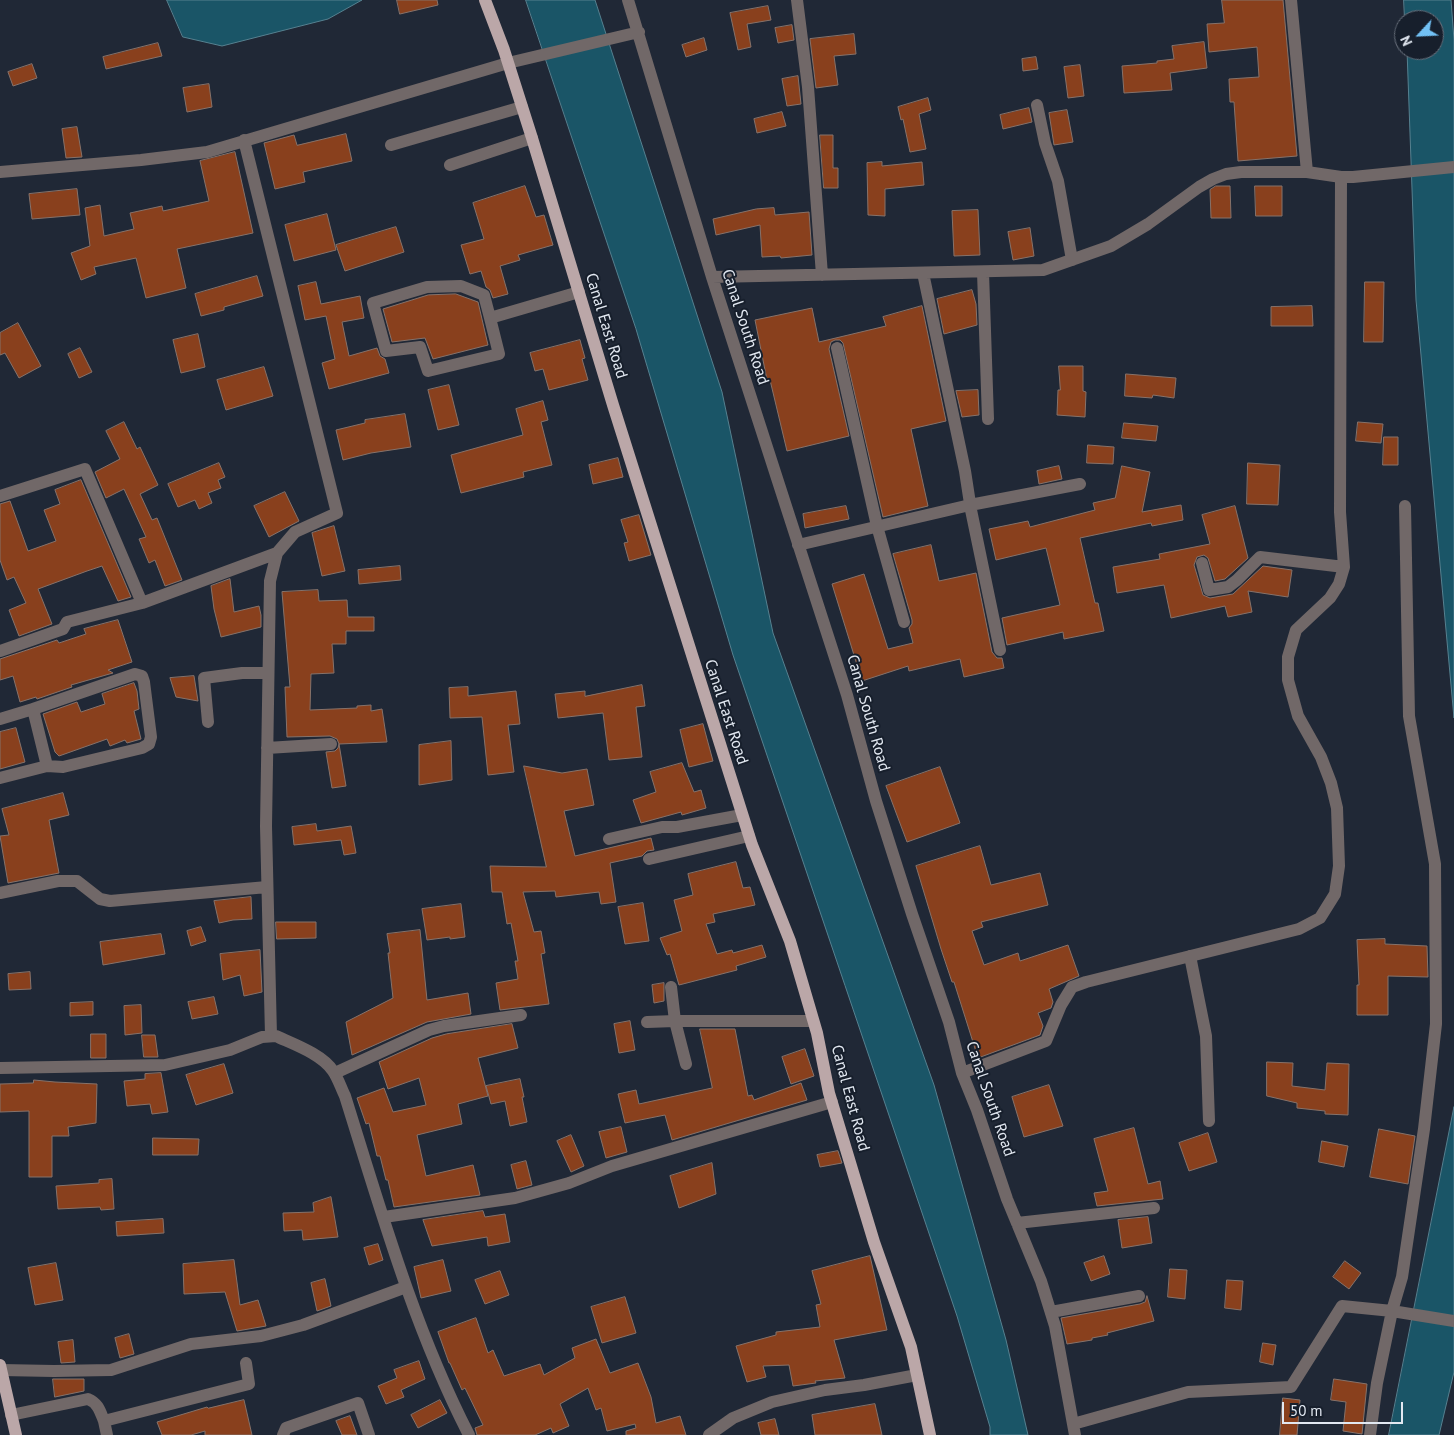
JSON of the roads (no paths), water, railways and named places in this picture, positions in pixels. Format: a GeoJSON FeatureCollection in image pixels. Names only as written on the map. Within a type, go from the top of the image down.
{"type":"FeatureCollection","features":[{"type":"Feature","properties":{"kind":"main road","name":"Canal East Road"},"geometry":{"type":"LineString","coordinates":[[485,0],[532,138],[748,836],[790,941],[813,1021],[832,1102],[874,1242],[911,1347],[930,1435]]}},
{"type":"Feature","properties":{"kind":"main road"},"geometry":{"type":"LineString","coordinates":[[1,1367],[16,1435]]}},
{"type":"Feature","properties":{"kind":"street","name":"Canal South Road"},"geometry":{"type":"LineString","coordinates":[[628,0],[712,277],[847,695],[876,802],[949,1022],[962,1073],[1051,1312],[1074,1429]]}},
{"type":"Feature","properties":{"kind":"street"},"geometry":{"type":"LineString","coordinates":[[797,0],[808,87],[822,275]]}},
{"type":"Feature","properties":{"kind":"street"},"geometry":{"type":"LineString","coordinates":[[1291,0],[1307,172]]}},
{"type":"Feature","properties":{"kind":"street"},"geometry":{"type":"LineString","coordinates":[[0,172],[141,160],[197,153],[508,63],[639,32]]}},
{"type":"Feature","properties":{"kind":"street"},"geometry":{"type":"LineString","coordinates":[[1037,105],[1045,143],[1058,181],[1072,260]]}},
{"type":"Feature","properties":{"kind":"street"},"geometry":{"type":"LineString","coordinates":[[391,145],[522,107]]}},
{"type":"Feature","properties":{"kind":"street"},"geometry":{"type":"LineString","coordinates":[[450,165],[532,138]]}},
{"type":"Feature","properties":{"kind":"street"},"geometry":{"type":"LineString","coordinates":[[244,140],[337,513],[294,532],[277,553],[270,581],[266,826],[271,1036]]}},
{"type":"Feature","properties":{"kind":"street"},"geometry":{"type":"LineString","coordinates":[[712,277],[1043,270],[1111,246],[1148,224],[1199,186],[1226,174],[1241,172],[1307,172],[1347,177],[1454,167]]}},
{"type":"Feature","properties":{"kind":"street"},"geometry":{"type":"LineString","coordinates":[[962,1073],[1046,1041],[1061,1005],[1072,987],[1299,929],[1320,918],[1334,894],[1340,866],[1336,808],[1331,783],[1321,757],[1298,716],[1288,680],[1288,657],[1296,630],[1330,598],[1339,584],[1344,567],[1340,512],[1347,177]]}},
{"type":"Feature","properties":{"kind":"street"},"geometry":{"type":"LineString","coordinates":[[983,272],[988,419]]}},
{"type":"Feature","properties":{"kind":"street"},"geometry":{"type":"LineString","coordinates":[[923,273],[965,471],[970,505],[1000,650]]}},
{"type":"Feature","properties":{"kind":"street"},"geometry":{"type":"LineString","coordinates":[[461,286],[484,296],[490,318],[499,354],[428,371],[420,347],[386,351],[372,303],[427,287],[461,286]]}},
{"type":"Feature","properties":{"kind":"street"},"geometry":{"type":"LineString","coordinates":[[490,318],[579,292]]}},
{"type":"Feature","properties":{"kind":"street"},"geometry":{"type":"LineString","coordinates":[[837,348],[877,526],[904,622]]}},
{"type":"Feature","properties":{"kind":"street"},"geometry":{"type":"LineString","coordinates":[[0,496],[85,469],[142,603]]}},
{"type":"Feature","properties":{"kind":"street"},"geometry":{"type":"LineString","coordinates":[[798,545],[970,505],[1080,484]]}},
{"type":"Feature","properties":{"kind":"street"},"geometry":{"type":"LineString","coordinates":[[1370,1435],[1377,1383],[1392,1311],[1402,1277],[1424,1129],[1436,1024],[1435,864],[1409,716],[1405,506]]}},
{"type":"Feature","properties":{"kind":"street"},"geometry":{"type":"LineString","coordinates":[[0,650],[63,630],[67,622],[142,603],[277,553]]}},
{"type":"Feature","properties":{"kind":"street"},"geometry":{"type":"LineString","coordinates":[[1202,563],[1209,590],[1228,587],[1260,557],[1344,567]]}},
{"type":"Feature","properties":{"kind":"street"},"geometry":{"type":"LineString","coordinates":[[208,722],[204,678],[268,672]]}},
{"type":"Feature","properties":{"kind":"street"},"geometry":{"type":"LineString","coordinates":[[0,719],[135,674],[142,676],[144,682],[151,737],[149,744],[142,748],[63,768],[47,766],[0,778]]}},
{"type":"Feature","properties":{"kind":"street"},"geometry":{"type":"LineString","coordinates":[[33,709],[47,766]]}},
{"type":"Feature","properties":{"kind":"street"},"geometry":{"type":"LineString","coordinates":[[267,748],[331,744]]}},
{"type":"Feature","properties":{"kind":"street"},"geometry":{"type":"LineString","coordinates":[[609,839],[662,827],[677,827],[742,815]]}},
{"type":"Feature","properties":{"kind":"street"},"geometry":{"type":"LineString","coordinates":[[649,859],[748,836]]}},
{"type":"Feature","properties":{"kind":"street"},"geometry":{"type":"LineString","coordinates":[[0,893],[58,881],[77,881],[100,899],[110,902],[267,888]]}},
{"type":"Feature","properties":{"kind":"street"},"geometry":{"type":"LineString","coordinates":[[1190,956],[1206,1036],[1209,1122]]}},
{"type":"Feature","properties":{"kind":"street"},"geometry":{"type":"LineString","coordinates":[[671,987],[675,1021],[686,1064]]}},
{"type":"Feature","properties":{"kind":"street"},"geometry":{"type":"LineString","coordinates":[[335,1072],[429,1030],[521,1014]]}},
{"type":"Feature","properties":{"kind":"street"},"geometry":{"type":"LineString","coordinates":[[647,1022],[813,1021]]}},
{"type":"Feature","properties":{"kind":"street"},"geometry":{"type":"LineString","coordinates":[[0,1068],[22,1066],[166,1065],[230,1050],[262,1037],[271,1036],[276,1036],[303,1048],[324,1061],[335,1072],[345,1096],[406,1287],[432,1357],[469,1435]]}},
{"type":"Feature","properties":{"kind":"street"},"geometry":{"type":"LineString","coordinates":[[384,1217],[515,1198],[569,1183],[612,1166],[832,1102]]}},
{"type":"Feature","properties":{"kind":"street"},"geometry":{"type":"LineString","coordinates":[[1017,1223],[1154,1208]]}},
{"type":"Feature","properties":{"kind":"street"},"geometry":{"type":"LineString","coordinates":[[1,1367],[54,1372],[111,1370],[191,1344],[261,1336],[303,1325],[406,1287]]}},
{"type":"Feature","properties":{"kind":"street"},"geometry":{"type":"LineString","coordinates":[[1051,1312],[1139,1296]]}},
{"type":"Feature","properties":{"kind":"street"},"geometry":{"type":"LineString","coordinates":[[1074,1429],[1188,1392],[1291,1387],[1342,1306],[1392,1311],[1454,1321]]}},
{"type":"Feature","properties":{"kind":"street"},"geometry":{"type":"LineString","coordinates":[[104,1421],[249,1384],[246,1363]]}},
{"type":"Feature","properties":{"kind":"street"},"geometry":{"type":"LineString","coordinates":[[709,1435],[733,1418],[772,1402],[825,1390],[917,1375]]}},
{"type":"Feature","properties":{"kind":"street"},"geometry":{"type":"LineString","coordinates":[[12,1415],[88,1399],[94,1401],[97,1405],[104,1421],[107,1435]]}},
{"type":"Feature","properties":{"kind":"street"},"geometry":{"type":"LineString","coordinates":[[284,1435],[286,1428],[358,1403],[369,1435]]}},
{"type":"Feature","properties":{"kind":"water"},"geometry":{"type":"Polygon","coordinates":[[[167,0],[362,0],[328,19],[222,46],[183,37],[167,0]]]}},
{"type":"Feature","properties":{"kind":"water"},"geometry":{"type":"Polygon","coordinates":[[[526,0],[595,0],[722,392],[773,633],[934,1085],[1006,1340],[1028,1435],[990,1435],[990,1427],[957,1316],[733,655],[636,329],[526,0]]]}},
{"type":"Feature","properties":{"kind":"water"},"geometry":{"type":"Polygon","coordinates":[[[1404,0],[1451,0],[1454,40],[1454,718],[1416,300],[1407,60],[1444,60],[1444,10],[1404,10],[1404,0]]]}},
{"type":"Feature","properties":{"kind":"water"},"geometry":{"type":"Polygon","coordinates":[[[1454,1107],[1454,1372],[1439,1435],[1389,1435],[1454,1107]]]}}]}
